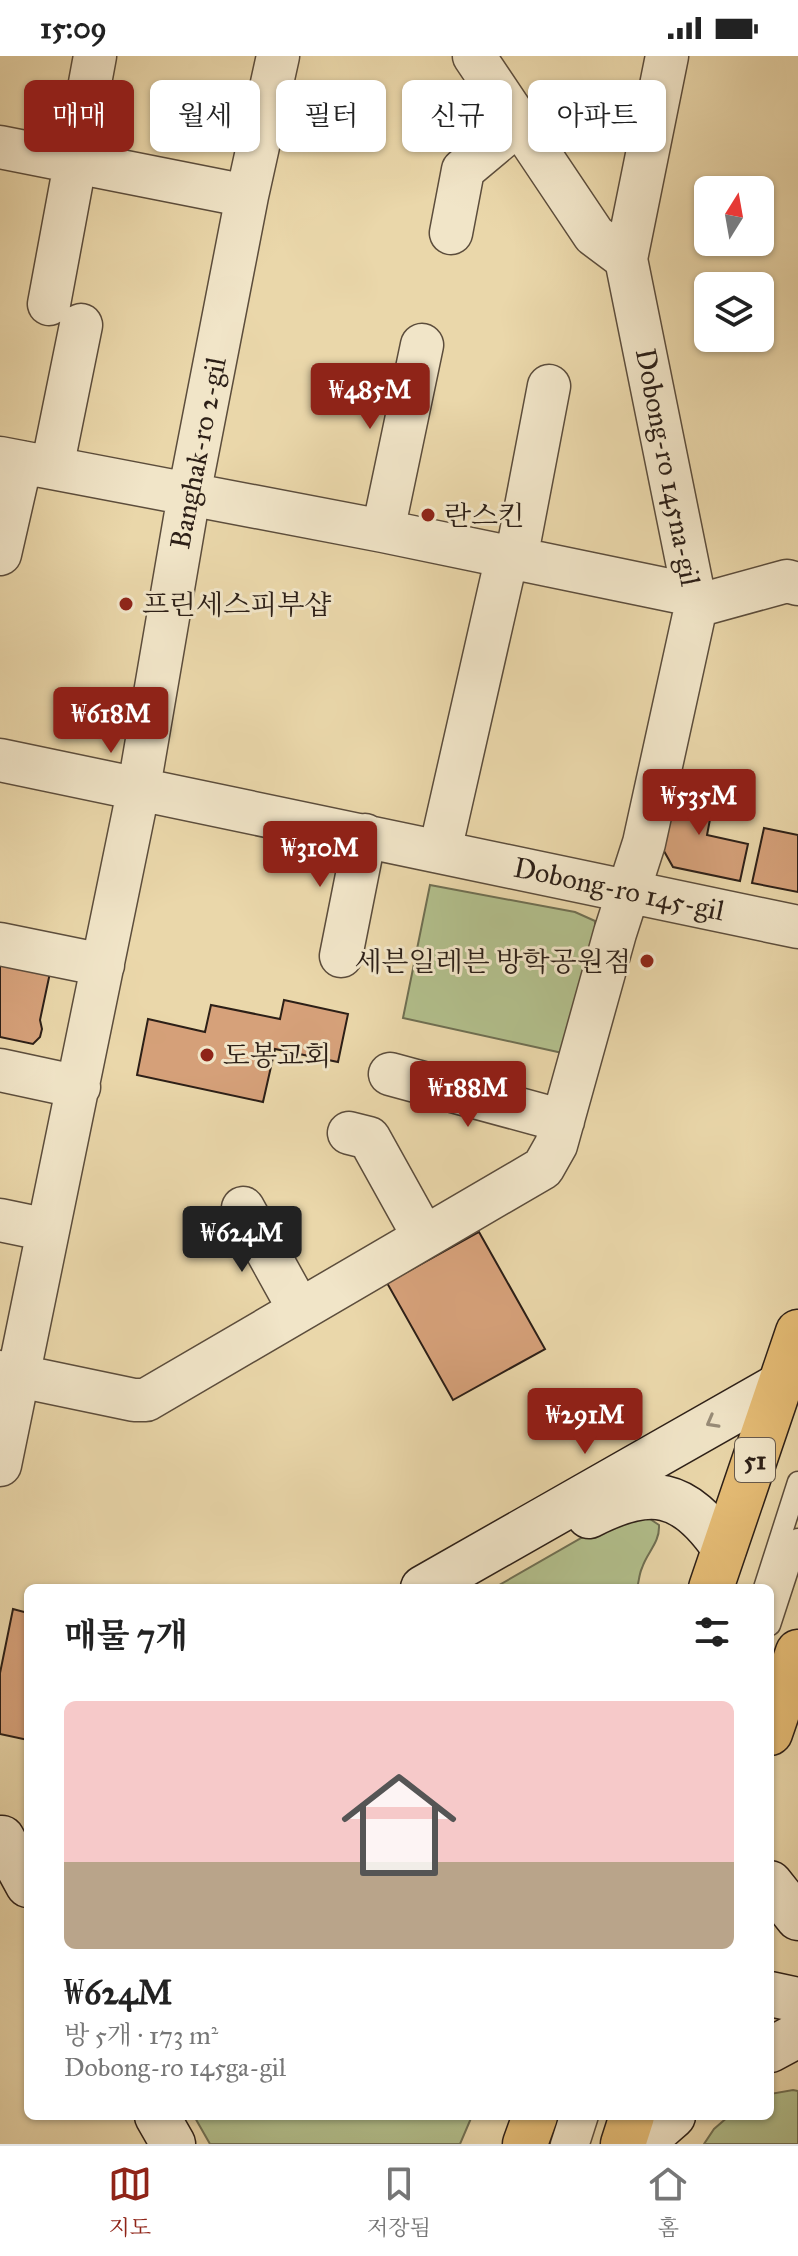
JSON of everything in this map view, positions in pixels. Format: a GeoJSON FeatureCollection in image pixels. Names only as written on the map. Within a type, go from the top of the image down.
{"type":"FeatureCollection","features":[{"type":"Feature","properties":{"kind":"main road","name":"51"},"geometry":{"type":"LineString","coordinates":[[718,1568],[798,1332]]}},
{"type":"Feature","properties":{"kind":"main road"},"geometry":{"type":"LineString","coordinates":[[430,1584],[780,1385]]}},
{"type":"Feature","properties":{"kind":"main road"},"geometry":{"type":"LineString","coordinates":[[464,1584],[612,1504],[641,1495],[682,1505],[699,1515],[718,1568]]}},
{"type":"Feature","properties":{"kind":"main road"},"geometry":{"type":"LineString","coordinates":[[774,1721],[798,1652]]}},
{"type":"Feature","properties":{"kind":"main road"},"geometry":{"type":"LineString","coordinates":[[19,1833],[24,1862]]}},
{"type":"Feature","properties":{"kind":"main road"},"geometry":{"type":"LineString","coordinates":[[774,1888],[798,1918]]}},
{"type":"Feature","properties":{"kind":"main road"},"geometry":{"type":"LineString","coordinates":[[774,1995],[798,2000]]}},
{"type":"Feature","properties":{"kind":"main road"},"geometry":{"type":"LineString","coordinates":[[774,2048],[798,2035]]}},
{"type":"Feature","properties":{"kind":"main road"},"geometry":{"type":"LineString","coordinates":[[159,2120],[173,2144]]}},
{"type":"Feature","properties":{"kind":"main road"},"geometry":{"type":"LineString","coordinates":[[525,2144],[534,2120]]}},
{"type":"Feature","properties":{"kind":"main road"},"geometry":{"type":"LineString","coordinates":[[623,2144],[631,2120]]}},
{"type":"Feature","properties":{"kind":"main road"},"geometry":{"type":"LineString","coordinates":[[641,2144],[668,2120]]}},
{"type":"Feature","properties":{"kind":"street"},"geometry":{"type":"LineString","coordinates":[[0,554],[65,314],[77,162],[95,56]]}},
{"type":"Feature","properties":{"kind":"street","name":"Banghak-ro 2-gil"},"geometry":{"type":"LineString","coordinates":[[0,1465],[8,1374],[48,1230],[79,1087],[139,787],[189,495],[247,196],[278,56]]}},
{"type":"Feature","properties":{"kind":"street"},"geometry":{"type":"LineString","coordinates":[[478,59],[594,235],[626,259],[667,56]]}},
{"type":"Feature","properties":{"kind":"street"},"geometry":{"type":"LineString","coordinates":[[451,233],[463,170],[519,123]]}},
{"type":"Feature","properties":{"kind":"street"},"geometry":{"type":"LineString","coordinates":[[0,147],[247,196]]}},
{"type":"Feature","properties":{"kind":"street","name":"Dobong-ro 145na-gil"},"geometry":{"type":"LineString","coordinates":[[8,1374],[146,1400],[543,1168],[556,1145],[644,843],[695,600],[626,259]]}},
{"type":"Feature","properties":{"kind":"street"},"geometry":{"type":"LineString","coordinates":[[383,531],[422,345]]}},
{"type":"Feature","properties":{"kind":"street"},"geometry":{"type":"LineString","coordinates":[[440,851],[512,558],[549,386]]}},
{"type":"Feature","properties":{"kind":"street"},"geometry":{"type":"LineString","coordinates":[[24,463],[383,531],[695,600],[787,581],[798,584]]}},
{"type":"Feature","properties":{"kind":"street","name":"Dobong-ro 145-gil"},"geometry":{"type":"LineString","coordinates":[[0,760],[798,927]]}},
{"type":"Feature","properties":{"kind":"street"},"geometry":{"type":"LineString","coordinates":[[341,956],[365,835]]}},
{"type":"Feature","properties":{"kind":"street"},"geometry":{"type":"LineString","coordinates":[[0,944],[103,965]]}},
{"type":"Feature","properties":{"kind":"street"},"geometry":{"type":"LineString","coordinates":[[0,1070],[79,1087]]}},
{"type":"Feature","properties":{"kind":"street"},"geometry":{"type":"LineString","coordinates":[[390,1074],[563,1121]]}},
{"type":"Feature","properties":{"kind":"street"},"geometry":{"type":"LineString","coordinates":[[349,1133],[369,1138],[424,1237]]}},
{"type":"Feature","properties":{"kind":"street"},"geometry":{"type":"LineString","coordinates":[[243,1208],[299,1309]]}},
{"type":"Feature","properties":{"kind":"street"},"geometry":{"type":"LineString","coordinates":[[0,1220],[48,1230]]}},
{"type":"Feature","properties":{"kind":"lane"},"geometry":{"type":"LineString","coordinates":[[765,1584],[798,1482]]}},
{"type":"Feature","properties":{"kind":"lane"},"geometry":{"type":"LineString","coordinates":[[774,1613],[798,1539]]}},
{"type":"Feature","properties":{"kind":"lane"},"geometry":{"type":"LineString","coordinates":[[561,2144],[569,2120]]}},
{"type":"Feature","properties":{"kind":"lane"},"geometry":{"type":"LineString","coordinates":[[579,2144],[587,2120]]}},
{"type":"Feature","properties":{"kind":"green space"},"geometry":{"type":"Polygon","coordinates":[[[430,885],[575,912],[595,921],[567,1054],[403,1018],[430,885]]]}},
{"type":"Feature","properties":{"kind":"green space"},"geometry":{"type":"Polygon","coordinates":[[[647,1517],[659,1525],[638,1584],[501,1584],[609,1522],[647,1517]]]}},
{"type":"Feature","properties":{"kind":"green space"},"geometry":{"type":"Polygon","coordinates":[[[798,2091],[798,2144],[704,2144],[724,2120],[774,2120],[774,2093],[798,2091]]]}},
{"type":"Feature","properties":{"kind":"green space"},"geometry":{"type":"Polygon","coordinates":[[[196,2120],[470,2120],[460,2144],[210,2144],[196,2120]]]}},
{"type":"Feature","properties":{"kind":"building"},"geometry":{"type":"Polygon","coordinates":[[[673,784],[715,793],[707,835],[748,844],[740,881],[673,867],[660,844],[673,784]]]}},
{"type":"Feature","properties":{"kind":"building"},"geometry":{"type":"Polygon","coordinates":[[[764,828],[798,835],[798,892],[752,883],[764,828]]]}},
{"type":"Feature","properties":{"kind":"building"},"geometry":{"type":"Polygon","coordinates":[[[0,957],[51,968],[40,1020],[42,1029],[40,1037],[33,1044],[0,1037],[0,957]]]}},
{"type":"Feature","properties":{"kind":"building","name":"도봉교회"},"geometry":{"type":"Polygon","coordinates":[[[284,1000],[348,1014],[338,1062],[275,1049],[263,1102],[137,1075],[148,1019],[205,1032],[211,1005],[280,1019],[284,1000]]]}},
{"type":"Feature","properties":{"kind":"building"},"geometry":{"type":"Polygon","coordinates":[[[479,1232],[545,1349],[453,1400],[387,1283],[479,1232]]]}},
{"type":"Feature","properties":{"kind":"building"},"geometry":{"type":"Polygon","coordinates":[[[13,1609],[24,1612],[24,1739],[0,1734],[0,1673],[13,1609]]]}},
{"type":"Feature","properties":{"kind":"place","name":"란스킨"},"geometry":{"type":"Point","coordinates":[428,515]}},
{"type":"Feature","properties":{"kind":"place","name":"프린세스피부샵"},"geometry":{"type":"Point","coordinates":[126,604]}},
{"type":"Feature","properties":{"kind":"place","name":"세븐일레븐 방학공원점"},"geometry":{"type":"Point","coordinates":[647,961]}},
{"type":"Feature","properties":{"kind":"place","name":"도봉교회"},"geometry":{"type":"Point","coordinates":[207,1055]}}]}
